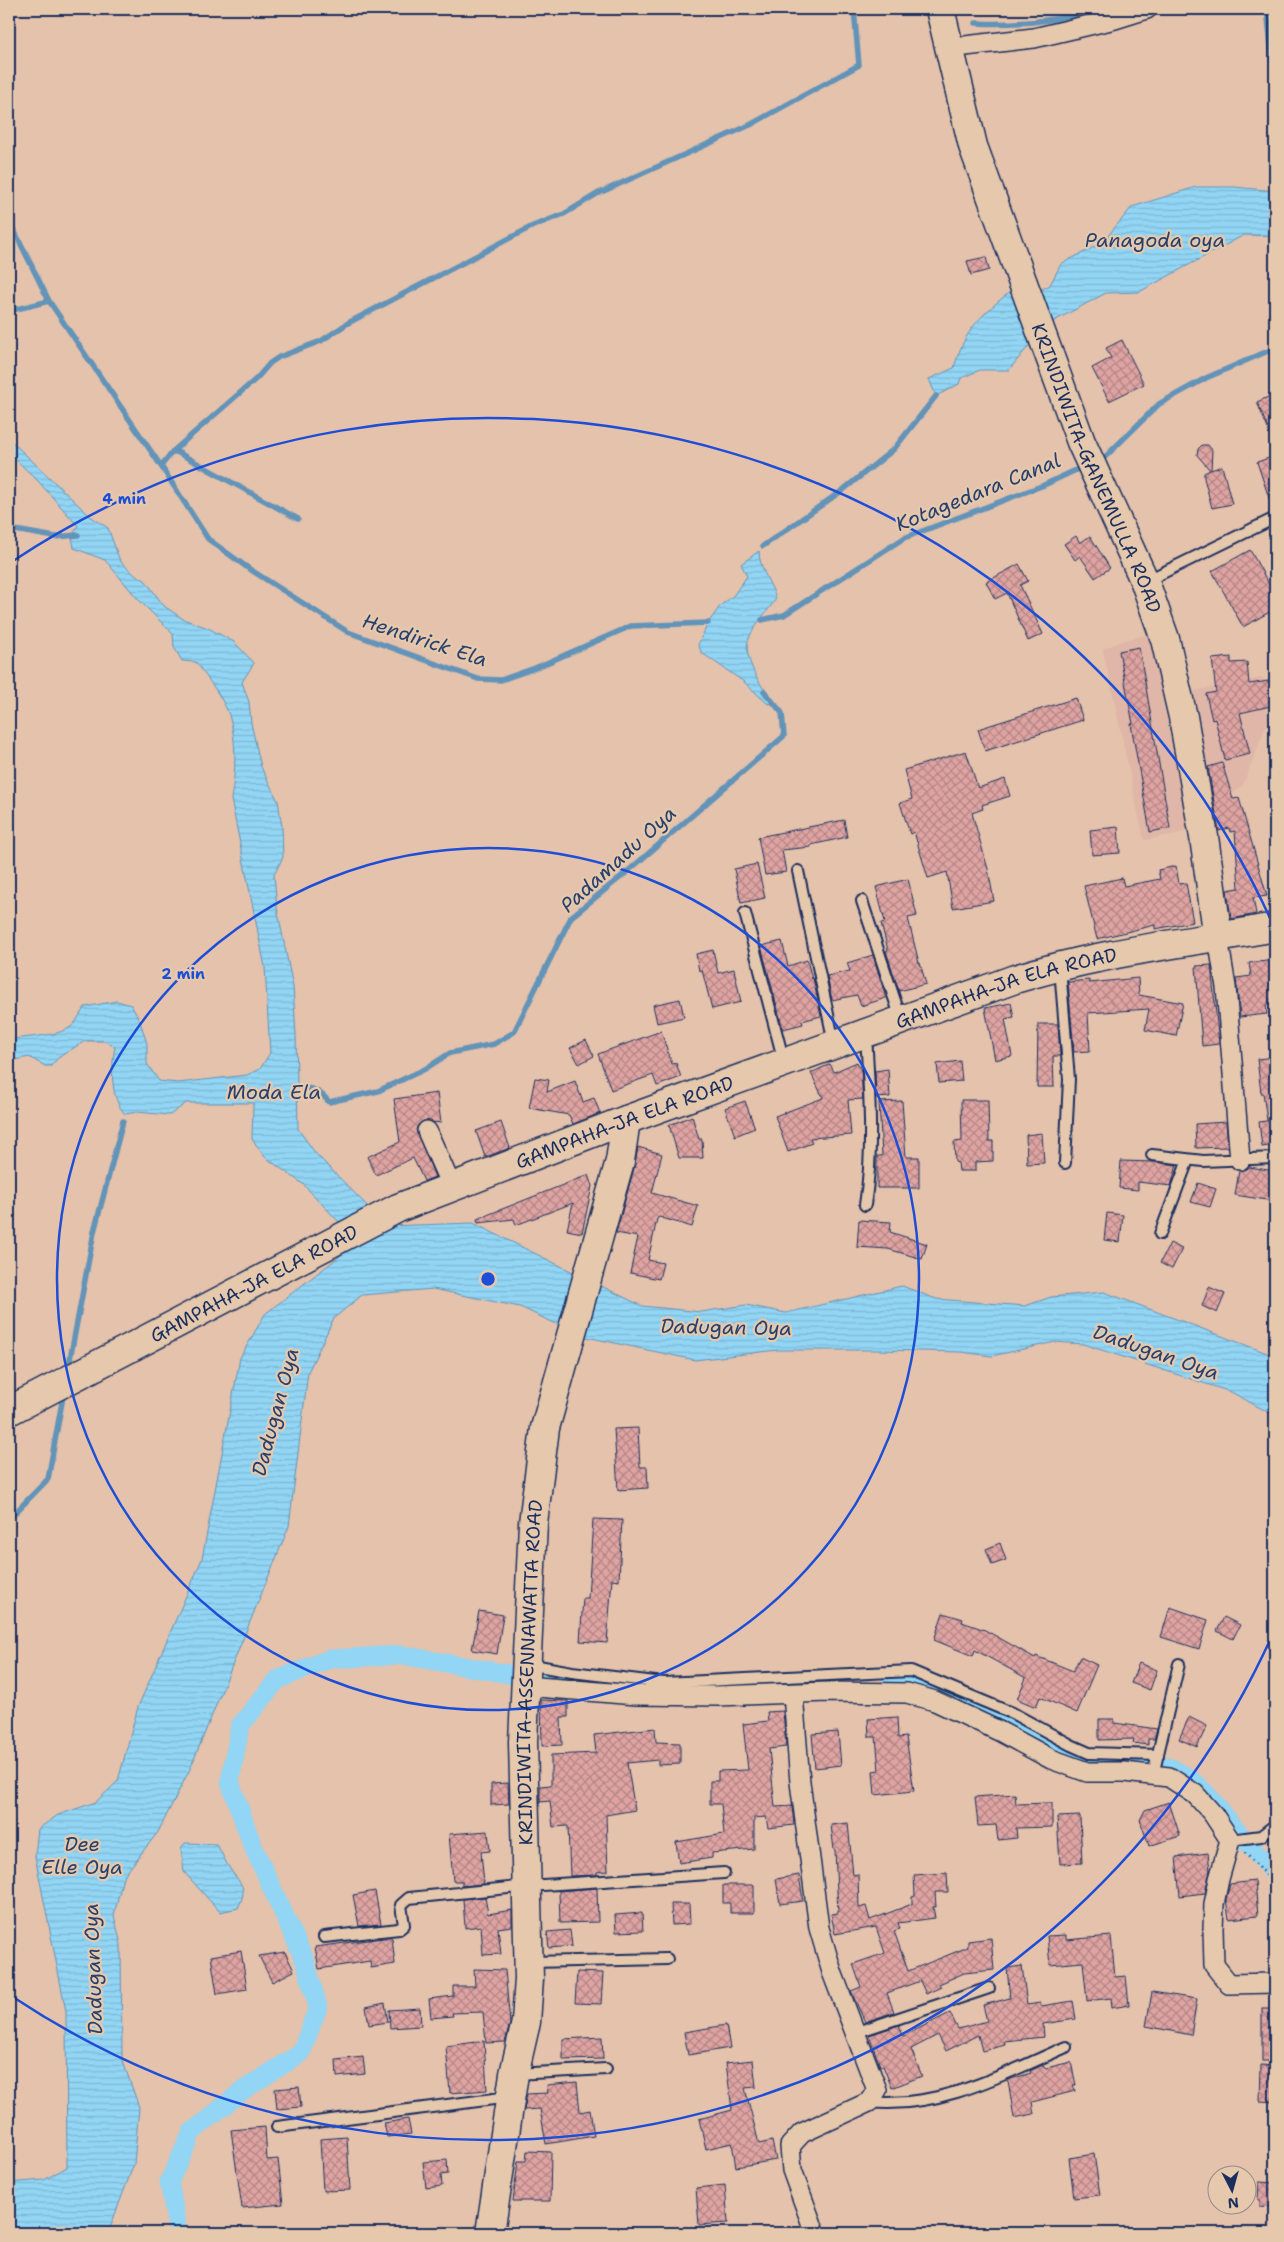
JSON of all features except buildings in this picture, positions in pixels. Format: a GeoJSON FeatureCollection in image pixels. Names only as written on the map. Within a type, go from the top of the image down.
{"type":"FeatureCollection","features":[{"type":"Feature","properties":{"kind":"main road","name":"KRINDIWITA-GANEMULLA ROAD"},"geometry":{"type":"LineString","coordinates":[[940,9],[972,146],[1081,442],[1145,582],[1165,639],[1183,717],[1204,837],[1218,938]]}},
{"type":"Feature","properties":{"kind":"main road","name":"GAMPAHA-JA ELA ROAD"},"geometry":{"type":"LineString","coordinates":[[9,1411],[386,1214],[626,1120],[901,1020],[1060,965],[1155,946],[1218,938],[1275,927]]}},
{"type":"Feature","properties":{"kind":"main road","name":"KRINDIWITA-ASSENNAWATTA ROAD"},"geometry":{"type":"LineString","coordinates":[[490,2233],[512,2086],[526,2022],[529,1962],[523,1742],[533,1524],[545,1428],[620,1162],[626,1120]]}},
{"type":"Feature","properties":{"kind":"street"},"geometry":{"type":"LineString","coordinates":[[948,48],[1034,38],[1115,19],[1146,9]]}},
{"type":"Feature","properties":{"kind":"street"},"geometry":{"type":"LineString","coordinates":[[1218,938],[1226,987],[1240,1160]]}},
{"type":"Feature","properties":{"kind":"street"},"geometry":{"type":"LineString","coordinates":[[427,1130],[452,1188]]}},
{"type":"Feature","properties":{"kind":"street"},"geometry":{"type":"LineString","coordinates":[[526,1675],[636,1695],[828,1692],[907,1693],[934,1701],[1001,1732],[1051,1759],[1087,1772],[1124,1772],[1169,1777],[1195,1794],[1213,1814],[1231,1841],[1214,1904],[1214,1965],[1229,1984],[1275,1983]]}},
{"type":"Feature","properties":{"kind":"street"},"geometry":{"type":"LineString","coordinates":[[793,1694],[800,1782],[819,1928],[832,1972],[877,2090],[869,2102],[802,2133],[790,2146],[792,2170],[815,2233]]}},
{"type":"Feature","properties":{"kind":"lane"},"geometry":{"type":"LineString","coordinates":[[1145,582],[1275,518]]}},
{"type":"Feature","properties":{"kind":"lane"},"geometry":{"type":"LineString","coordinates":[[798,871],[834,1044]]}},
{"type":"Feature","properties":{"kind":"lane"},"geometry":{"type":"LineString","coordinates":[[862,900],[901,1020]]}},
{"type":"Feature","properties":{"kind":"lane"},"geometry":{"type":"LineString","coordinates":[[745,913],[784,1062]]}},
{"type":"Feature","properties":{"kind":"lane"},"geometry":{"type":"LineString","coordinates":[[1060,965],[1070,1079],[1065,1163]]}},
{"type":"Feature","properties":{"kind":"lane"},"geometry":{"type":"LineString","coordinates":[[865,1205],[868,1186],[869,1097],[866,1033]]}},
{"type":"Feature","properties":{"kind":"lane"},"geometry":{"type":"LineString","coordinates":[[1152,1155],[1188,1160],[1275,1158]]}},
{"type":"Feature","properties":{"kind":"lane"},"geometry":{"type":"LineString","coordinates":[[1160,1234],[1188,1160]]}},
{"type":"Feature","properties":{"kind":"lane"},"geometry":{"type":"LineString","coordinates":[[1153,1775],[1179,1664]]}},
{"type":"Feature","properties":{"kind":"lane"},"geometry":{"type":"LineString","coordinates":[[526,1675],[572,1672],[664,1683],[911,1671],[1014,1714],[1071,1745],[1090,1753],[1158,1756]]}},
{"type":"Feature","properties":{"kind":"lane"},"geometry":{"type":"LineString","coordinates":[[1231,1841],[1261,1836],[1275,1824]]}},
{"type":"Feature","properties":{"kind":"lane"},"geometry":{"type":"LineString","coordinates":[[324,1938],[400,1929],[404,1925],[401,1905],[409,1898],[528,1886],[724,1873]]}},
{"type":"Feature","properties":{"kind":"lane"},"geometry":{"type":"LineString","coordinates":[[529,1962],[666,1958]]}},
{"type":"Feature","properties":{"kind":"lane"},"geometry":{"type":"LineString","coordinates":[[854,2033],[989,1988]]}},
{"type":"Feature","properties":{"kind":"lane"},"geometry":{"type":"LineString","coordinates":[[869,2102],[893,2105],[954,2094],[1066,2047]]}},
{"type":"Feature","properties":{"kind":"lane"},"geometry":{"type":"LineString","coordinates":[[277,2127],[606,2069]]}},
{"type":"Feature","properties":{"kind":"path"},"geometry":{"type":"LineString","coordinates":[[1231,1841],[1275,1883]]}},
{"type":"Feature","properties":{"kind":"shaded area"},"geometry":{"type":"Polygon","coordinates":[[[1146,635],[1155,639],[1173,695],[1261,678],[1267,681],[1271,702],[1266,725],[1244,783],[1235,792],[1193,804],[1194,817],[1185,832],[1144,840],[1103,649],[1125,640],[1146,635]]]}},
{"type":"Feature","properties":{"kind":"water","name":"Panagoda oya"},"geometry":{"type":"Polygon","coordinates":[[[1196,187],[1234,187],[1275,191],[1275,236],[1244,235],[1139,292],[1106,293],[1028,335],[1031,343],[1009,370],[980,370],[961,378],[959,384],[936,396],[929,379],[954,368],[958,354],[969,333],[991,308],[1012,290],[1017,303],[1050,285],[1061,264],[1102,243],[1132,207],[1196,187]]]}},
{"type":"Feature","properties":{"kind":"water","name":"Dee Elle Oya"},"geometry":{"type":"Polygon","coordinates":[[[9,439],[90,516],[108,528],[120,561],[135,575],[145,580],[164,606],[183,619],[208,628],[234,642],[254,663],[242,682],[249,702],[251,723],[261,767],[278,801],[282,827],[283,857],[274,875],[277,908],[293,987],[298,1129],[316,1154],[387,1226],[473,1223],[642,1306],[701,1312],[746,1305],[786,1313],[902,1286],[936,1299],[1025,1306],[1051,1297],[1104,1292],[1275,1356],[1275,1416],[1231,1392],[1083,1344],[1055,1342],[992,1356],[961,1352],[777,1350],[695,1360],[582,1336],[520,1307],[433,1289],[362,1295],[334,1318],[308,1372],[289,1526],[190,1769],[158,1832],[123,1877],[114,1915],[121,1945],[122,2059],[139,2107],[134,2164],[108,2233],[9,2233],[9,2183],[44,2180],[67,2167],[66,2011],[35,1856],[38,1829],[58,1815],[96,1802],[118,1781],[138,1707],[202,1559],[240,1358],[265,1314],[358,1242],[303,1184],[265,1157],[252,1139],[253,1103],[186,1103],[170,1115],[137,1112],[125,1114],[114,1091],[113,1064],[115,1047],[105,1041],[85,1041],[59,1057],[51,1066],[45,1066],[29,1057],[15,1060],[9,1065],[9,1040],[62,1031],[74,1024],[85,1007],[117,1001],[131,1005],[140,1021],[147,1044],[147,1064],[159,1081],[178,1083],[247,1075],[260,1069],[270,1053],[265,967],[231,799],[235,767],[232,725],[229,715],[214,687],[196,662],[182,661],[174,647],[173,634],[138,599],[105,560],[74,548],[72,536],[78,526],[38,481],[9,453],[9,439]]]}},
{"type":"Feature","properties":{"kind":"water"},"geometry":{"type":"Polygon","coordinates":[[[759,551],[763,570],[776,599],[754,628],[747,645],[750,662],[754,671],[763,689],[773,702],[768,704],[744,682],[702,653],[698,645],[708,623],[721,605],[733,596],[747,576],[741,564],[759,551]]]}},
{"type":"Feature","properties":{"kind":"water"},"geometry":{"type":"Polygon","coordinates":[[[185,1843],[216,1844],[242,1887],[243,1895],[238,1908],[220,1912],[184,1872],[181,1848],[185,1843]]]}},
{"type":"Feature","properties":{"kind":"waterway"},"geometry":{"type":"LineString","coordinates":[[161,466],[172,452],[279,357],[321,341],[348,323],[533,226],[564,214],[597,194],[750,125],[859,65],[854,9]]}},
{"type":"Feature","properties":{"kind":"waterway"},"geometry":{"type":"LineString","coordinates":[[976,23],[1038,21],[1068,17],[1098,9]]}},
{"type":"Feature","properties":{"kind":"waterway"},"geometry":{"type":"LineString","coordinates":[[1267,9],[1275,84]]}},
{"type":"Feature","properties":{"kind":"waterway","name":"Hendirick Ela"},"geometry":{"type":"LineString","coordinates":[[9,220],[49,301],[208,539],[248,568],[348,632],[478,679],[501,680],[535,668],[631,626],[708,623]]}},
{"type":"Feature","properties":{"kind":"waterway"},"geometry":{"type":"LineString","coordinates":[[9,311],[49,301]]}},
{"type":"Feature","properties":{"kind":"waterway","name":"Kotagedara Canal"},"geometry":{"type":"LineString","coordinates":[[1102,460],[1159,404],[1206,378],[1275,348]]}},
{"type":"Feature","properties":{"kind":"waterway"},"geometry":{"type":"LineString","coordinates":[[763,546],[843,490],[894,449],[936,396]]}},
{"type":"Feature","properties":{"kind":"waterway"},"geometry":{"type":"LineString","coordinates":[[172,452],[177,452],[298,519]]}},
{"type":"Feature","properties":{"kind":"waterway","name":"Kotagedara Canal"},"geometry":{"type":"LineString","coordinates":[[762,620],[784,615],[904,538],[1044,485],[1078,469]]}},
{"type":"Feature","properties":{"kind":"waterway"},"geometry":{"type":"LineString","coordinates":[[9,529],[55,537],[78,535]]}},
{"type":"Feature","properties":{"kind":"waterway","name":"Padamadu Oya"},"geometry":{"type":"LineString","coordinates":[[297,1087],[315,1090],[329,1102],[378,1091],[425,1069],[450,1053],[494,1044],[514,1032],[571,917],[627,872],[784,736],[782,713],[764,691]]}},
{"type":"Feature","properties":{"kind":"waterway"},"geometry":{"type":"LineString","coordinates":[[68,1370],[94,1232],[123,1121]]}},
{"type":"Feature","properties":{"kind":"waterway"},"geometry":{"type":"LineString","coordinates":[[9,1519],[48,1479],[64,1391]]}},
{"type":"Feature","properties":{"kind":"waterway"},"geometry":{"type":"LineString","coordinates":[[178,2233],[169,2182],[192,2132],[242,2091],[301,2053],[318,2007],[305,1961],[252,1844],[230,1782],[240,1726],[277,1680],[329,1659],[401,1655],[514,1675],[594,1683]]}},
{"type":"Feature","properties":{"kind":"waterway"},"geometry":{"type":"LineString","coordinates":[[891,1684],[916,1686],[966,1702],[1061,1749],[1085,1758],[1096,1761],[1157,1765],[1179,1772],[1208,1796],[1275,1874]]}},
{"type":"Feature","properties":{"kind":"water label","name":"Moda Ela"},"geometry":{"type":"Point","coordinates":[274,1092]}},
{"type":"Feature","properties":{"kind":"water label","name":"Dadugan Oya"},"geometry":{"type":"Point","coordinates":[726,1327]}},
{"type":"Feature","properties":{"kind":"water label","name":"Dadugan Oya"},"geometry":{"type":"Point","coordinates":[1156,1352]}},
{"type":"Feature","properties":{"kind":"water label","name":"Dadugan Oya"},"geometry":{"type":"Point","coordinates":[275,1412]}},
{"type":"Feature","properties":{"kind":"water label","name":"Dadugan Oya"},"geometry":{"type":"Point","coordinates":[93,1969]}}]}
